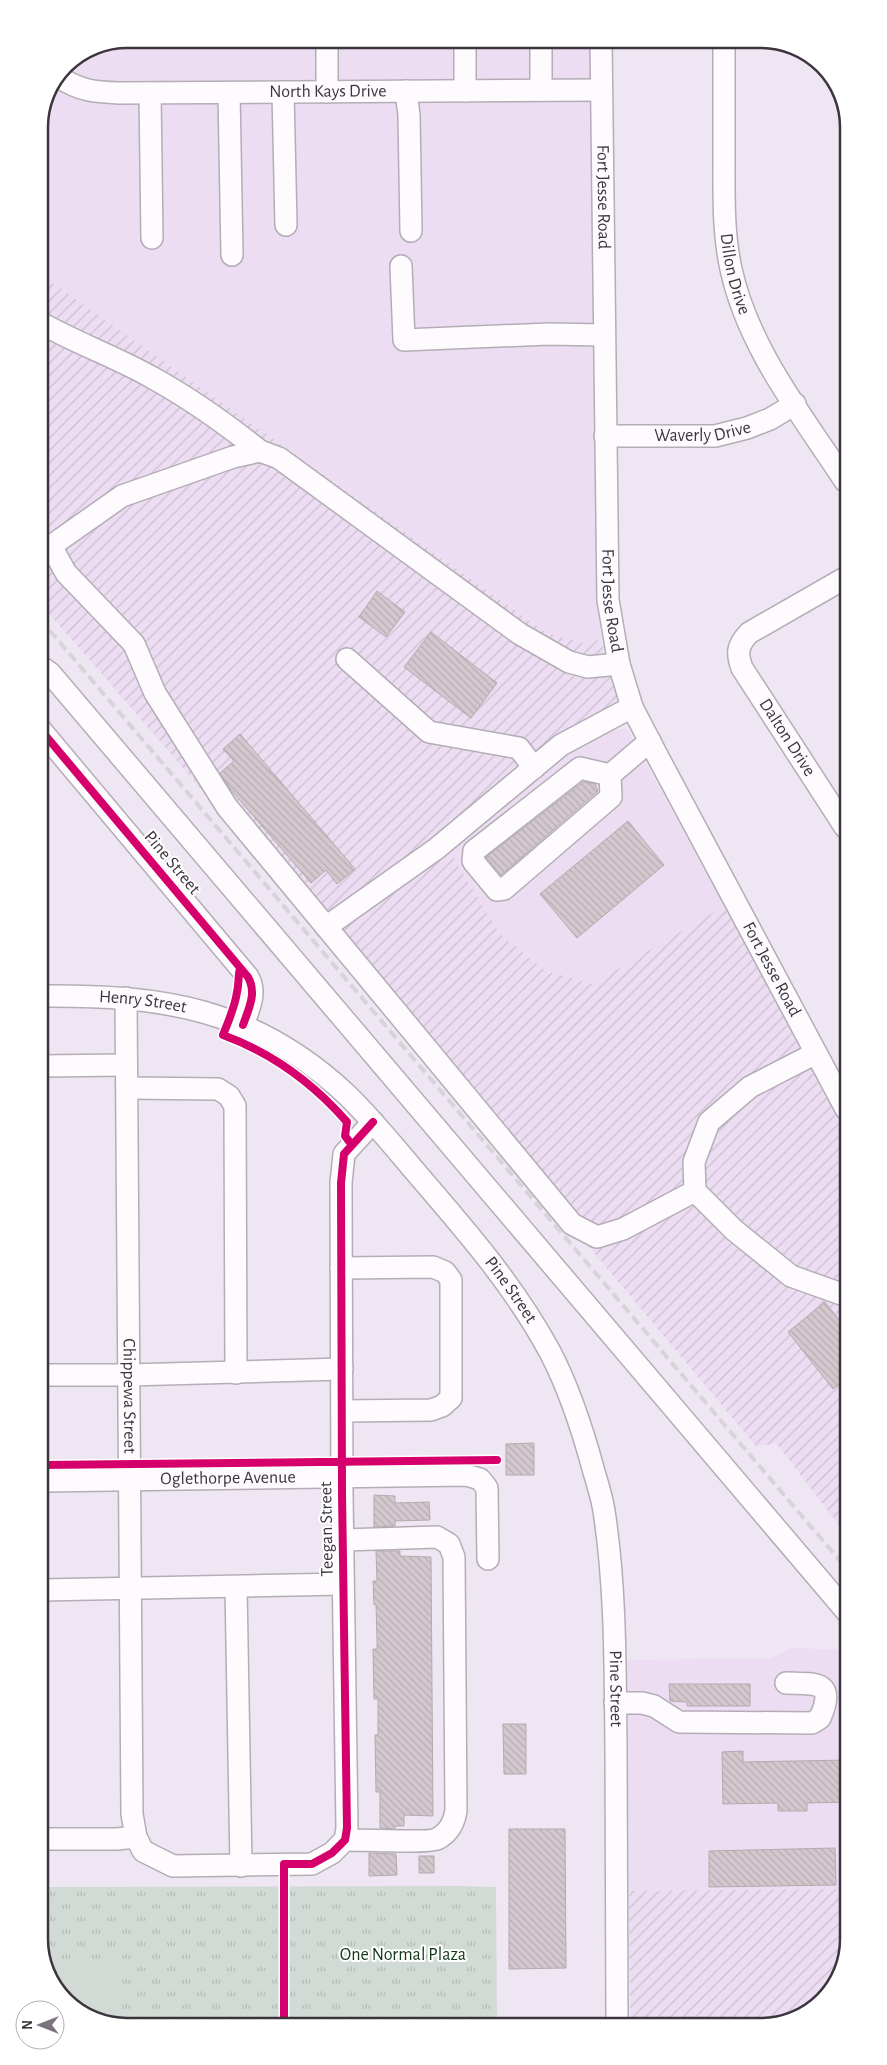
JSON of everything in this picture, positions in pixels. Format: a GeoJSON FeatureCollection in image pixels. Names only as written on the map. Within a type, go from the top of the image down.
{"type":"FeatureCollection","features":[{"type":"Feature","properties":{"kind":"street"},"geometry":{"type":"LineString","coordinates":[[327,48],[327,92]]}},
{"type":"Feature","properties":{"kind":"street"},"geometry":{"type":"LineString","coordinates":[[464,48],[465,91]]}},
{"type":"Feature","properties":{"kind":"street"},"geometry":{"type":"LineString","coordinates":[[541,48],[541,90]]}},
{"type":"Feature","properties":{"kind":"street","name":"Fort Jesse Road"},"geometry":{"type":"LineString","coordinates":[[601,48],[608,600],[619,664],[632,707],[840,1098]]}},
{"type":"Feature","properties":{"kind":"street","name":"Dillon Drive"},"geometry":{"type":"LineString","coordinates":[[724,48],[724,205],[731,270],[744,310],[759,344],[794,404],[840,474]]}},
{"type":"Feature","properties":{"kind":"street","name":"North Kays Drive"},"geometry":{"type":"LineString","coordinates":[[64,80],[77,88],[88,91],[150,93],[601,90]]}},
{"type":"Feature","properties":{"kind":"street"},"geometry":{"type":"LineString","coordinates":[[406,91],[409,116],[411,231]]}},
{"type":"Feature","properties":{"kind":"street"},"geometry":{"type":"LineString","coordinates":[[229,92],[232,255]]}},
{"type":"Feature","properties":{"kind":"street"},"geometry":{"type":"LineString","coordinates":[[283,92],[286,225]]}},
{"type":"Feature","properties":{"kind":"street"},"geometry":{"type":"LineString","coordinates":[[150,93],[152,238]]}},
{"type":"Feature","properties":{"kind":"street"},"geometry":{"type":"LineString","coordinates":[[401,266],[404,340],[549,334],[604,335]]}},
{"type":"Feature","properties":{"kind":"street"},"geometry":{"type":"LineString","coordinates":[[48,327],[153,377],[223,421],[260,451],[279,458],[520,634],[569,662],[588,667],[619,664]]}},
{"type":"Feature","properties":{"kind":"street","name":"Waverly Drive"},"geometry":{"type":"LineString","coordinates":[[605,436],[715,436],[747,428],[770,419],[794,404]]}},
{"type":"Feature","properties":{"kind":"street"},"geometry":{"type":"LineString","coordinates":[[48,538],[122,496],[233,457],[260,451]]}},
{"type":"Feature","properties":{"kind":"street"},"geometry":{"type":"LineString","coordinates":[[48,545],[66,573],[134,644],[155,693],[227,807],[572,1224],[597,1237],[623,1229],[695,1191]]}},
{"type":"Feature","properties":{"kind":"street","name":"Dalton Drive"},"geometry":{"type":"LineString","coordinates":[[840,581],[749,633],[739,647],[738,657],[742,668],[840,818]]}},
{"type":"Feature","properties":{"kind":"street"},"geometry":{"type":"LineString","coordinates":[[347,659],[429,732],[519,748],[534,768]]}},
{"type":"Feature","properties":{"kind":"street"},"geometry":{"type":"LineString","coordinates":[[48,672],[840,1604]]}},
{"type":"Feature","properties":{"kind":"street"},"geometry":{"type":"LineString","coordinates":[[326,927],[436,849],[561,745],[632,707]]}},
{"type":"Feature","properties":{"kind":"street","name":"Pine Street"},"geometry":{"type":"LineString","coordinates":[[48,739],[248,977],[253,986],[253,995],[244,1025],[270,1038],[307,1062],[346,1094],[373,1122],[499,1272],[550,1352],[571,1399],[585,1439],[604,1507],[612,1587],[615,1703],[617,2018]]}},
{"type":"Feature","properties":{"kind":"street"},"geometry":{"type":"LineString","coordinates":[[610,776],[650,741]]}},
{"type":"Feature","properties":{"kind":"street"},"geometry":{"type":"LineString","coordinates":[[580,768],[610,776],[612,797],[504,889],[497,890],[473,861],[474,851],[580,768]]}},
{"type":"Feature","properties":{"kind":"street","name":"Henry Street"},"geometry":{"type":"LineString","coordinates":[[48,996],[96,996],[149,1000],[197,1009],[244,1025]]}},
{"type":"Feature","properties":{"kind":"street","name":"Chippewa Street"},"geometry":{"type":"LineString","coordinates":[[126,998],[132,1814],[139,1844]]}},
{"type":"Feature","properties":{"kind":"street"},"geometry":{"type":"LineString","coordinates":[[816,1053],[750,1087],[709,1122],[694,1162],[695,1191],[734,1230],[791,1276],[840,1294]]}},
{"type":"Feature","properties":{"kind":"street"},"geometry":{"type":"LineString","coordinates":[[48,1066],[126,1065]]}},
{"type":"Feature","properties":{"kind":"street"},"geometry":{"type":"LineString","coordinates":[[127,1088],[218,1089],[230,1096],[235,1106],[236,1373]]}},
{"type":"Feature","properties":{"kind":"street","name":"Teegan Street"},"geometry":{"type":"LineString","coordinates":[[346,1834],[341,1183],[344,1154],[373,1122]]}},
{"type":"Feature","properties":{"kind":"street"},"geometry":{"type":"LineString","coordinates":[[341,1268],[434,1267],[445,1272],[450,1280],[451,1398],[442,1406],[431,1410],[342,1410]]}},
{"type":"Feature","properties":{"kind":"street"},"geometry":{"type":"LineString","coordinates":[[48,1375],[236,1373],[342,1369]]}},
{"type":"Feature","properties":{"kind":"street","name":"Oglethorpe Avenue"},"geometry":{"type":"LineString","coordinates":[[48,1481],[466,1475],[480,1479],[484,1483],[487,1492],[488,1559]]}},
{"type":"Feature","properties":{"kind":"street"},"geometry":{"type":"LineString","coordinates":[[48,1839],[117,1839],[139,1844],[173,1866],[241,1866],[312,1864],[332,1853],[346,1834],[436,1840],[448,1830],[455,1821],[456,1811],[454,1557],[450,1544],[437,1537],[344,1540]]}},
{"type":"Feature","properties":{"kind":"street"},"geometry":{"type":"LineString","coordinates":[[48,1590],[343,1584]]}},
{"type":"Feature","properties":{"kind":"street"},"geometry":{"type":"LineString","coordinates":[[236,1587],[241,1866]]}},
{"type":"Feature","properties":{"kind":"street"},"geometry":{"type":"LineString","coordinates":[[615,1703],[642,1703],[654,1706],[679,1722],[812,1723],[820,1718],[825,1702],[822,1686],[817,1684],[786,1683]]}},
{"type":"Feature","properties":{"kind":"shaded area"},"geometry":{"type":"Polygon","coordinates":[[[127,48],[591,48],[596,593],[601,639],[588,644],[548,633],[48,279],[49,111],[61,83],[83,61],[111,49],[127,48]]]}},
{"type":"Feature","properties":{"kind":"shaded area"},"geometry":{"type":"Polygon","coordinates":[[[48,279],[547,633],[588,644],[601,639],[619,703],[320,925],[308,917],[172,755],[48,612],[48,279]]]}},
{"type":"Feature","properties":{"kind":"shaded area"},"geometry":{"type":"Polygon","coordinates":[[[627,728],[724,906],[594,984],[546,971],[500,934],[446,845],[570,747],[604,733],[627,728]]]}},
{"type":"Feature","properties":{"kind":"shaded area"},"geometry":{"type":"Polygon","coordinates":[[[446,845],[500,934],[546,971],[593,984],[724,906],[840,1123],[840,1527],[777,1444],[756,1446],[326,933],[446,845]]]}},
{"type":"Feature","properties":{"kind":"shaded area"},"geometry":{"type":"Polygon","coordinates":[[[792,1648],[840,1650],[840,1889],[629,1891],[627,1660],[771,1658],[792,1648]]]}},
{"type":"Feature","properties":{"kind":"shaded area"},"geometry":{"type":"Polygon","coordinates":[[[840,1889],[840,1938],[835,1964],[823,1987],[809,2001],[786,2013],[771,2017],[630,2018],[629,1891],[840,1889]]]}},
{"type":"Feature","properties":{"kind":"green space","name":"One Normal Plaza"},"geometry":{"type":"Polygon","coordinates":[[[48,1887],[496,1887],[497,2018],[111,2016],[87,2007],[78,2001],[58,1978],[49,1954],[48,1887]]]}},
{"type":"Feature","properties":{"kind":"green space"},"geometry":{"type":"Polygon","coordinates":[[[51,1960],[120,1960],[118,2017],[96,2011],[78,2001],[58,1978],[51,1960]]]}},
{"type":"Feature","properties":{"kind":"building"},"geometry":{"type":"Polygon","coordinates":[[[377,591],[405,612],[386,637],[359,617],[377,591]]]}},
{"type":"Feature","properties":{"kind":"building"},"geometry":{"type":"Polygon","coordinates":[[[431,632],[497,683],[471,718],[404,667],[431,632]]]}},
{"type":"Feature","properties":{"kind":"building"},"geometry":{"type":"Polygon","coordinates":[[[240,734],[355,869],[337,884],[326,870],[311,883],[231,790],[220,773],[234,761],[223,749],[240,734]]]}},
{"type":"Feature","properties":{"kind":"building"},"geometry":{"type":"Polygon","coordinates":[[[583,782],[595,784],[598,791],[501,875],[486,857],[583,782]]]}},
{"type":"Feature","properties":{"kind":"building"},"geometry":{"type":"Polygon","coordinates":[[[628,821],[664,865],[577,938],[540,894],[628,821]]]}},
{"type":"Feature","properties":{"kind":"building"},"geometry":{"type":"Polygon","coordinates":[[[825,1302],[840,1321],[840,1384],[833,1389],[788,1332],[825,1302]]]}},
{"type":"Feature","properties":{"kind":"building"},"geometry":{"type":"Polygon","coordinates":[[[534,1443],[534,1475],[506,1475],[506,1444],[534,1443]]]}},
{"type":"Feature","properties":{"kind":"building"},"geometry":{"type":"Polygon","coordinates":[[[374,1495],[395,1496],[395,1503],[429,1502],[430,1520],[395,1521],[395,1526],[374,1527],[374,1495]]]}},
{"type":"Feature","properties":{"kind":"building"},"geometry":{"type":"Polygon","coordinates":[[[376,1551],[400,1551],[400,1556],[431,1557],[433,1816],[404,1815],[404,1826],[395,1826],[395,1829],[380,1828],[380,1792],[376,1792],[375,1735],[378,1735],[378,1699],[374,1699],[373,1649],[377,1649],[377,1639],[373,1581],[377,1581],[376,1551]]]}},
{"type":"Feature","properties":{"kind":"building"},"geometry":{"type":"Polygon","coordinates":[[[669,1684],[750,1684],[750,1706],[687,1706],[687,1702],[670,1701],[669,1684]]]}},
{"type":"Feature","properties":{"kind":"building"},"geometry":{"type":"Polygon","coordinates":[[[503,1724],[526,1724],[526,1774],[504,1774],[503,1724]]]}},
{"type":"Feature","properties":{"kind":"building"},"geometry":{"type":"Polygon","coordinates":[[[743,1751],[743,1762],[840,1760],[840,1802],[807,1803],[807,1811],[778,1811],[778,1803],[723,1804],[722,1752],[743,1751]]]}},
{"type":"Feature","properties":{"kind":"building"},"geometry":{"type":"Polygon","coordinates":[[[509,1829],[565,1829],[566,1968],[509,1969],[509,1829]]]}},
{"type":"Feature","properties":{"kind":"building"},"geometry":{"type":"Polygon","coordinates":[[[835,1848],[836,1885],[709,1887],[709,1851],[835,1848]]]}},
{"type":"Feature","properties":{"kind":"building"},"geometry":{"type":"Polygon","coordinates":[[[369,1853],[396,1854],[397,1875],[369,1876],[369,1853]]]}},
{"type":"Feature","properties":{"kind":"building"},"geometry":{"type":"Polygon","coordinates":[[[419,1856],[434,1856],[434,1873],[419,1873],[419,1856]]]}},
{"type":"Feature","properties":{"kind":"railway"},"geometry":{"type":"LineString","coordinates":[[48,628],[840,1561]]}},
{"type":"Feature","properties":{"kind":"cycle path"},"geometry":{"type":"LineString","coordinates":[[48,739],[248,977],[251,983],[252,995],[250,1007],[243,1025]]}},
{"type":"Feature","properties":{"kind":"cycle path"},"geometry":{"type":"LineString","coordinates":[[240,968],[235,1003],[223,1035],[275,1060],[306,1082],[347,1122],[345,1136],[352,1145]]}},
{"type":"Feature","properties":{"kind":"cycle path"},"geometry":{"type":"LineString","coordinates":[[284,2017],[284,1864],[312,1864],[332,1853],[345,1840],[347,1828],[342,1494],[341,1183],[344,1154],[373,1122]]}},
{"type":"Feature","properties":{"kind":"cycle path"},"geometry":{"type":"LineString","coordinates":[[48,1465],[497,1460]]}}]}
